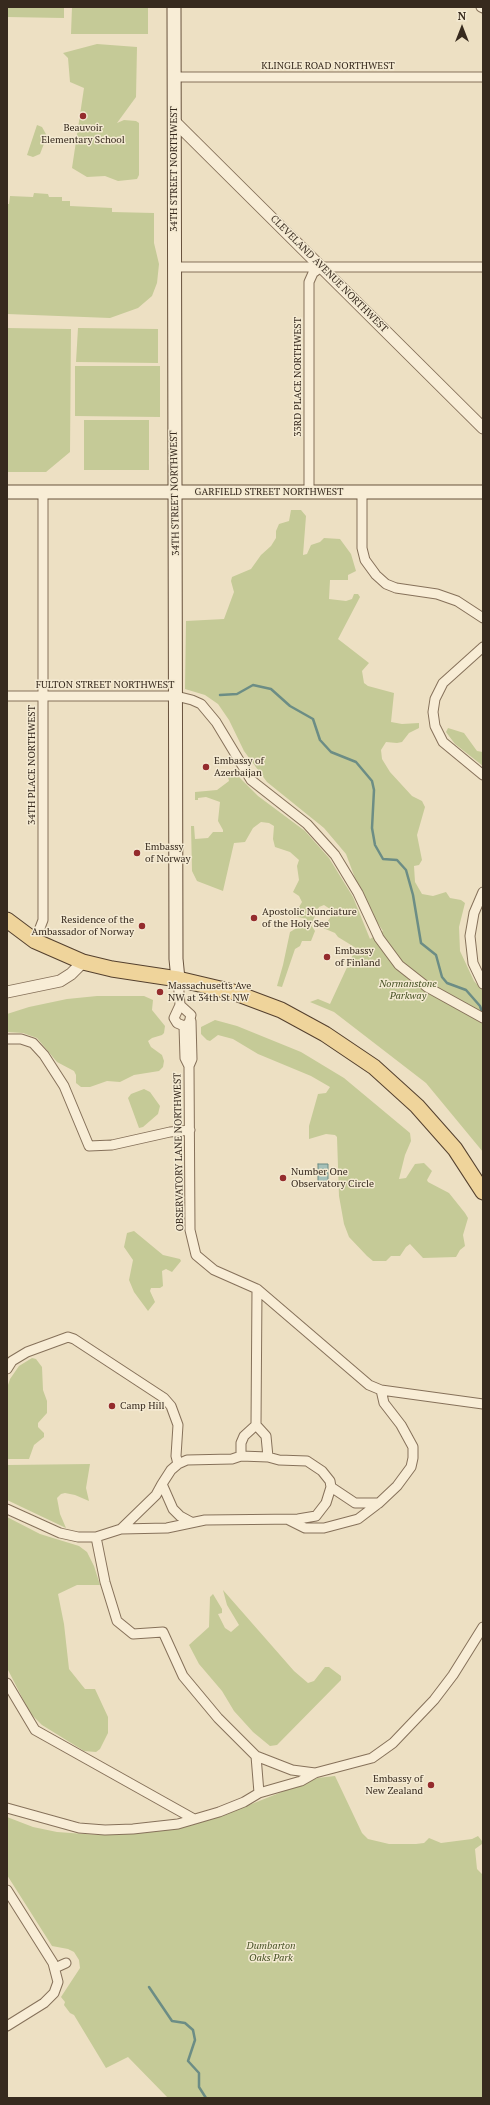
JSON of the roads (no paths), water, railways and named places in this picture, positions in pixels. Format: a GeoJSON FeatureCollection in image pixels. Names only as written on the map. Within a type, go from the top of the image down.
{"type":"FeatureCollection","features":[{"type":"Feature","properties":{"kind":"main road","name":"34TH STREET NORTHWEST"},"geometry":{"type":"LineString","coordinates":[[174,7],[176,959],[178,979]]}},
{"type":"Feature","properties":{"kind":"main road","name":"GARFIELD STREET NORTHWEST"},"geometry":{"type":"LineString","coordinates":[[7,492],[483,492]]}},
{"type":"Feature","properties":{"kind":"main road"},"geometry":{"type":"LineString","coordinates":[[7,920],[35,941],[82,962],[112,969],[178,979],[233,992],[266,1003],[300,1020],[348,1048],[386,1077],[417,1106],[455,1149],[483,1192]]}},
{"type":"Feature","properties":{"kind":"street","name":"KLINGLE ROAD NORTHWEST"},"geometry":{"type":"LineString","coordinates":[[174,78],[483,77]]}},
{"type":"Feature","properties":{"kind":"street","name":"CLEVELAND AVENUE NORTHWEST"},"geometry":{"type":"LineString","coordinates":[[174,121],[483,428]]}},
{"type":"Feature","properties":{"kind":"street"},"geometry":{"type":"LineString","coordinates":[[175,266],[483,267]]}},
{"type":"Feature","properties":{"kind":"street","name":"33RD PLACE NORTHWEST"},"geometry":{"type":"LineString","coordinates":[[309,492],[309,282],[313,273],[322,267]]}},
{"type":"Feature","properties":{"kind":"street","name":"34TH PLACE NORTHWEST"},"geometry":{"type":"LineString","coordinates":[[35,941],[43,920],[43,492]]}},
{"type":"Feature","properties":{"kind":"street"},"geometry":{"type":"LineString","coordinates":[[362,492],[362,548],[367,564],[376,575],[386,584],[396,588],[436,594],[457,601],[483,618]]}},
{"type":"Feature","properties":{"kind":"street"},"geometry":{"type":"LineString","coordinates":[[483,647],[443,683],[435,699],[433,712],[435,726],[443,742],[483,775]]}},
{"type":"Feature","properties":{"kind":"street","name":"FULTON STREET NORTHWEST"},"geometry":{"type":"LineString","coordinates":[[7,696],[176,696],[192,700],[203,706],[216,722],[251,780],[301,819],[326,843],[356,888],[383,944],[402,968],[427,988],[482,1018]]}},
{"type":"Feature","properties":{"kind":"street"},"geometry":{"type":"LineString","coordinates":[[483,892],[474,913],[470,941],[473,963],[483,984]]}},
{"type":"Feature","properties":{"kind":"street"},"geometry":{"type":"LineString","coordinates":[[7,992],[60,981],[71,974],[82,962]]}},
{"type":"Feature","properties":{"kind":"street"},"geometry":{"type":"LineString","coordinates":[[178,979],[180,1005],[174,1018],[177,1023],[188,1023],[190,1013],[180,1005]]}},
{"type":"Feature","properties":{"kind":"street","name":"OBSERVATORY LANE NORTHWEST"},"geometry":{"type":"LineString","coordinates":[[188,1023],[192,1059],[189,1066],[190,1230],[196,1255],[214,1270],[257,1289],[369,1385],[381,1390],[483,1404]]}},
{"type":"Feature","properties":{"kind":"street"},"geometry":{"type":"LineString","coordinates":[[7,1039],[21,1039],[33,1043],[44,1055],[64,1086],[89,1146],[112,1145],[170,1132],[190,1130]]}},
{"type":"Feature","properties":{"kind":"street"},"geometry":{"type":"LineString","coordinates":[[257,1289],[256,1425],[266,1436],[268,1457]]}},
{"type":"Feature","properties":{"kind":"street"},"geometry":{"type":"LineString","coordinates":[[7,1369],[12,1361],[27,1352],[68,1337],[74,1339],[164,1398],[171,1406],[178,1426],[176,1456],[178,1464]]}},
{"type":"Feature","properties":{"kind":"street"},"geometry":{"type":"LineString","coordinates":[[288,1520],[305,1528],[324,1528],[358,1519],[380,1503],[397,1486],[411,1467],[413,1458],[411,1443],[401,1425],[384,1403],[381,1390]]}},
{"type":"Feature","properties":{"kind":"street"},"geometry":{"type":"LineString","coordinates":[[241,1456],[241,1443],[244,1436],[256,1425]]}},
{"type":"Feature","properties":{"kind":"street"},"geometry":{"type":"LineString","coordinates":[[7,1509],[60,1532],[78,1537],[96,1537],[121,1529],[166,1528],[205,1520],[288,1520],[316,1516],[326,1503],[331,1487],[330,1481],[322,1471],[307,1461],[241,1456],[232,1459],[187,1460],[178,1464],[172,1470],[156,1495],[121,1529]]}},
{"type":"Feature","properties":{"kind":"street"},"geometry":{"type":"LineString","coordinates":[[162,1484],[174,1509],[180,1516],[191,1522]]}},
{"type":"Feature","properties":{"kind":"street"},"geometry":{"type":"LineString","coordinates":[[331,1487],[355,1503],[380,1503]]}},
{"type":"Feature","properties":{"kind":"street"},"geometry":{"type":"LineString","coordinates":[[96,1537],[105,1582],[118,1621],[134,1634],[163,1632],[183,1676],[218,1718],[256,1756],[292,1770],[315,1774]]}},
{"type":"Feature","properties":{"kind":"street"},"geometry":{"type":"LineString","coordinates":[[7,1808],[79,1828],[105,1830],[178,1824],[244,1802],[259,1793],[301,1781],[315,1774],[372,1758],[393,1743],[434,1700],[453,1675],[483,1627]]}},
{"type":"Feature","properties":{"kind":"street"},"geometry":{"type":"LineString","coordinates":[[7,1683],[35,1730],[194,1819]]}},
{"type":"Feature","properties":{"kind":"street"},"geometry":{"type":"LineString","coordinates":[[256,1756],[259,1793]]}},
{"type":"Feature","properties":{"kind":"street"},"geometry":{"type":"LineString","coordinates":[[7,2026],[44,2003],[54,1993],[58,1982],[55,1968],[8,1892]]}},
{"type":"Feature","properties":{"kind":"street"},"geometry":{"type":"LineString","coordinates":[[55,1968],[66,1963]]}},
{"type":"Feature","properties":{"kind":"water"},"geometry":{"type":"Polygon","coordinates":[[[318,1164],[328,1164],[328,1186],[318,1186],[318,1164]]]}},
{"type":"Feature","properties":{"kind":"waterway"},"geometry":{"type":"LineString","coordinates":[[220,695],[237,694],[253,685],[271,689],[290,706],[313,719],[320,740],[331,752],[356,762],[372,781],[374,790],[372,828],[375,845],[383,859],[397,860],[406,870],[413,895],[421,943],[436,955],[442,977],[447,983],[466,990],[480,1006],[483,1015]]}},
{"type":"Feature","properties":{"kind":"waterway"},"geometry":{"type":"LineString","coordinates":[[149,1987],[172,2021],[185,2023],[193,2030],[195,2040],[188,2061],[199,2073],[199,2087],[206,2098]]}},
{"type":"Feature","properties":{"kind":"place","name":"Beauvoir Elementary School"},"geometry":{"type":"Point","coordinates":[83,116]}},
{"type":"Feature","properties":{"kind":"place","name":"Embassy of Azerbaijan"},"geometry":{"type":"Point","coordinates":[206,767]}},
{"type":"Feature","properties":{"kind":"place","name":"Embassy of Norway"},"geometry":{"type":"Point","coordinates":[137,853]}},
{"type":"Feature","properties":{"kind":"place","name":"Apostolic Nunciature of the Holy See"},"geometry":{"type":"Point","coordinates":[254,918]}},
{"type":"Feature","properties":{"kind":"place","name":"Residence of the Ambassador of Norway"},"geometry":{"type":"Point","coordinates":[142,926]}},
{"type":"Feature","properties":{"kind":"place","name":"Embassy of Finland"},"geometry":{"type":"Point","coordinates":[327,957]}},
{"type":"Feature","properties":{"kind":"place","name":"Massachusetts Ave NW at 34th St NW"},"geometry":{"type":"Point","coordinates":[160,992]}},
{"type":"Feature","properties":{"kind":"place","name":"Number One Observatory Circle"},"geometry":{"type":"Point","coordinates":[283,1178]}},
{"type":"Feature","properties":{"kind":"place","name":"Camp Hill"},"geometry":{"type":"Point","coordinates":[112,1406]}},
{"type":"Feature","properties":{"kind":"place","name":"Embassy of New Zealand"},"geometry":{"type":"Point","coordinates":[431,1785]}},
{"type":"Feature","properties":{"kind":"park label","name":"Normanstone Parkway"},"geometry":{"type":"Point","coordinates":[408,990]}},
{"type":"Feature","properties":{"kind":"park label","name":"Dumbarton Oaks Park"},"geometry":{"type":"Point","coordinates":[271,1952]}}]}
